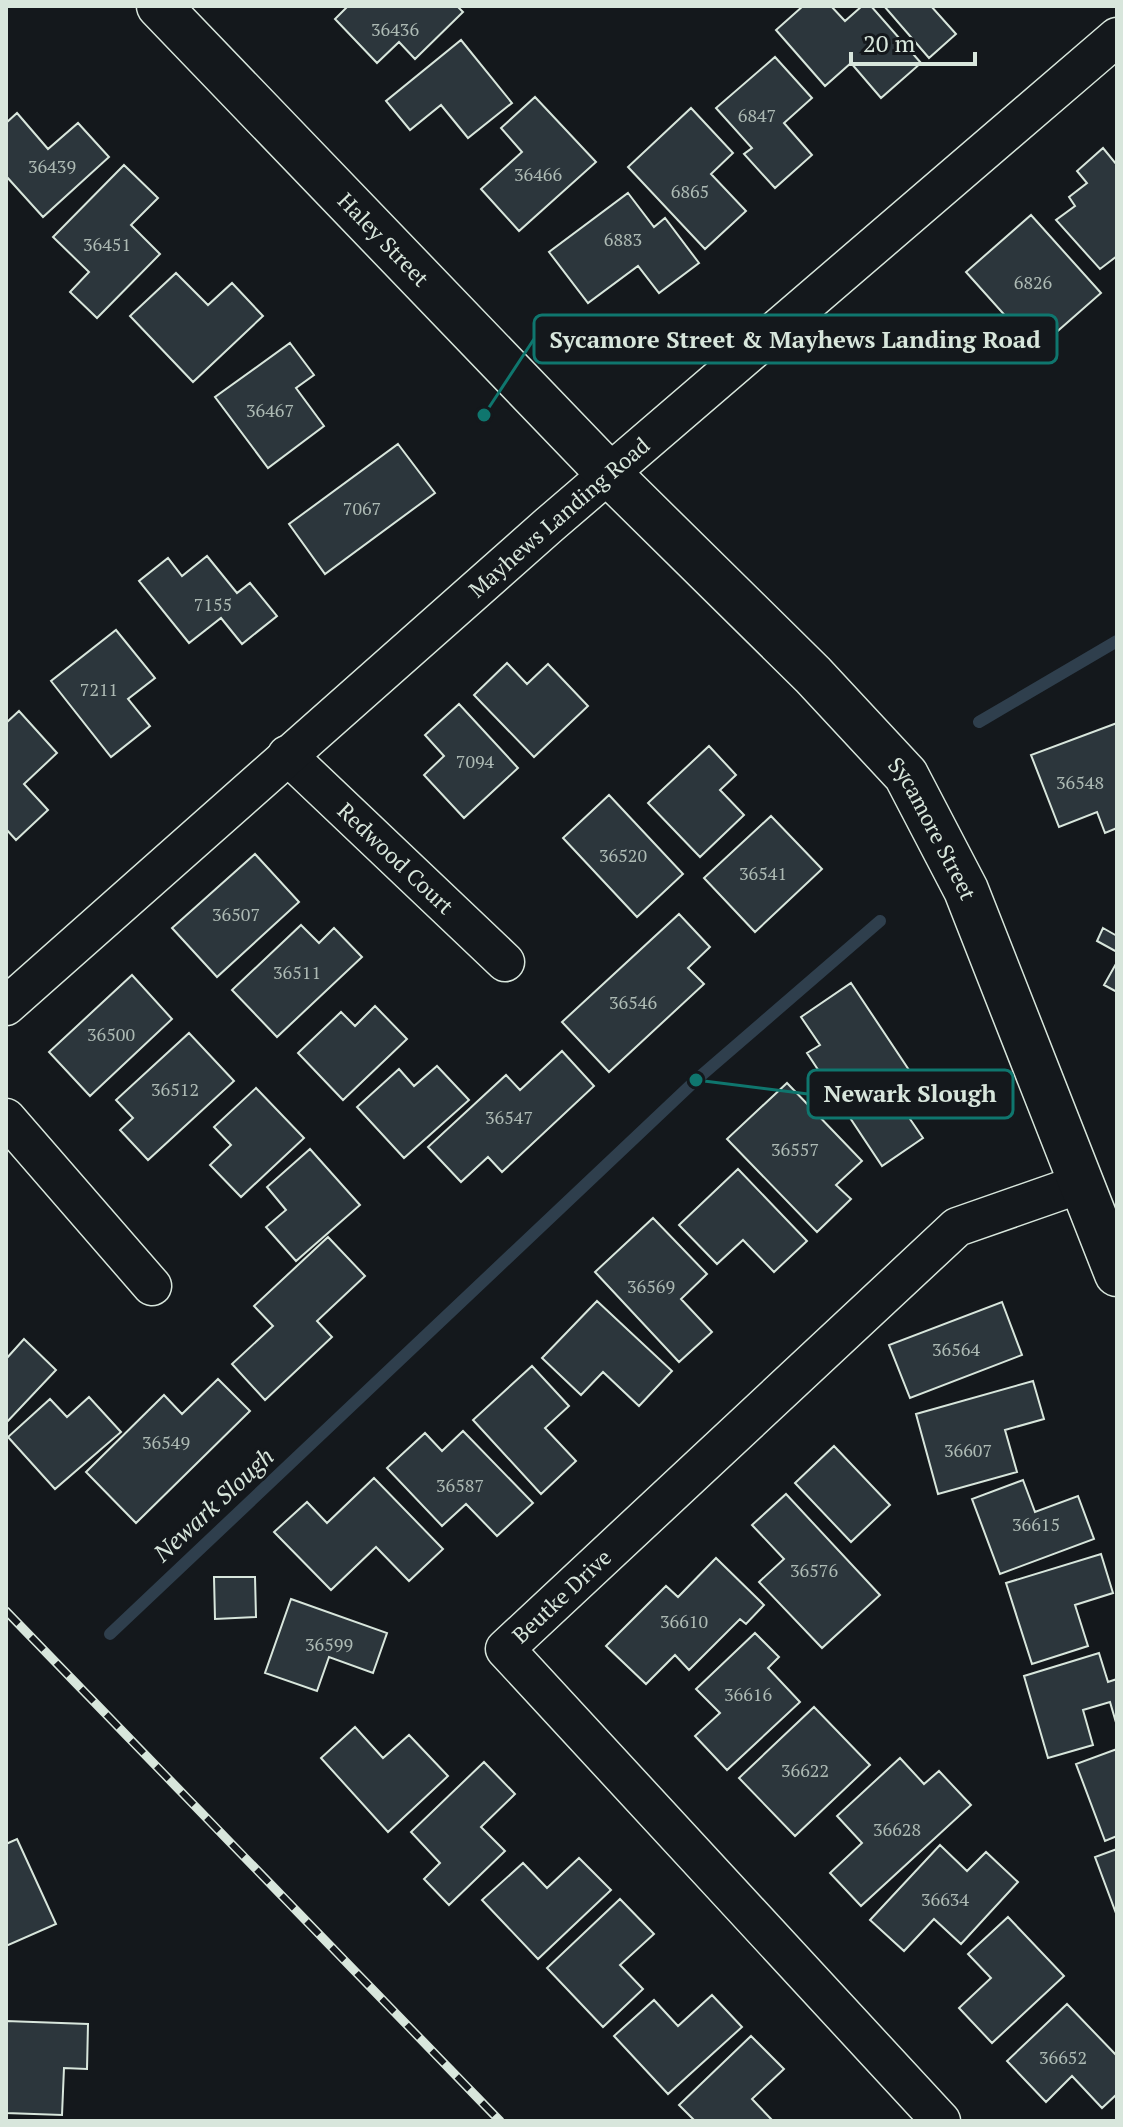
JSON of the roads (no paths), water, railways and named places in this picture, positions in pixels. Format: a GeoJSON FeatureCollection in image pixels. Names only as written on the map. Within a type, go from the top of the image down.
{"type":"FeatureCollection","features":[{"type":"Feature","properties":{"kind":"street","name":"Haley Street"},"geometry":{"type":"LineString","coordinates":[[159,6],[608,473]]}},
{"type":"Feature","properties":{"kind":"street","name":"Mayhews Landing Road"},"geometry":{"type":"LineString","coordinates":[[6,1006],[608,473],[1117,37]]}},
{"type":"Feature","properties":{"kind":"street","name":"Sycamore Street"},"geometry":{"type":"LineString","coordinates":[[608,473],[813,675],[906,775],[966,890],[1117,1274]]}},
{"type":"Feature","properties":{"kind":"street","name":"Redwood Court"},"geometry":{"type":"LineString","coordinates":[[287,755],[505,962]]}},
{"type":"Feature","properties":{"kind":"street"},"geometry":{"type":"LineString","coordinates":[[6,1118],[152,1286]]}},
{"type":"Feature","properties":{"kind":"street","name":"Beutke Drive"},"geometry":{"type":"LineString","coordinates":[[941,2121],[505,1649],[957,1227],[1080,1184]]}},
{"type":"Feature","properties":{"kind":"waterway","name":"Newark Slough"},"geometry":{"type":"LineString","coordinates":[[979,722],[1117,641]]}},
{"type":"Feature","properties":{"kind":"waterway","name":"Newark Slough"},"geometry":{"type":"LineString","coordinates":[[110,1634],[696,1080],[880,921]]}},
{"type":"Feature","properties":{"kind":"railway"},"geometry":{"type":"LineString","coordinates":[[6,1611],[500,2121]]}},
{"type":"Feature","properties":{"kind":"place","name":"Sycamore Street & Mayhews Landing Road"},"geometry":{"type":"Point","coordinates":[484,415]}},
{"type":"Feature","properties":{"kind":"place","name":"Newark Slough"},"geometry":{"type":"Point","coordinates":[696,1080]}}]}
